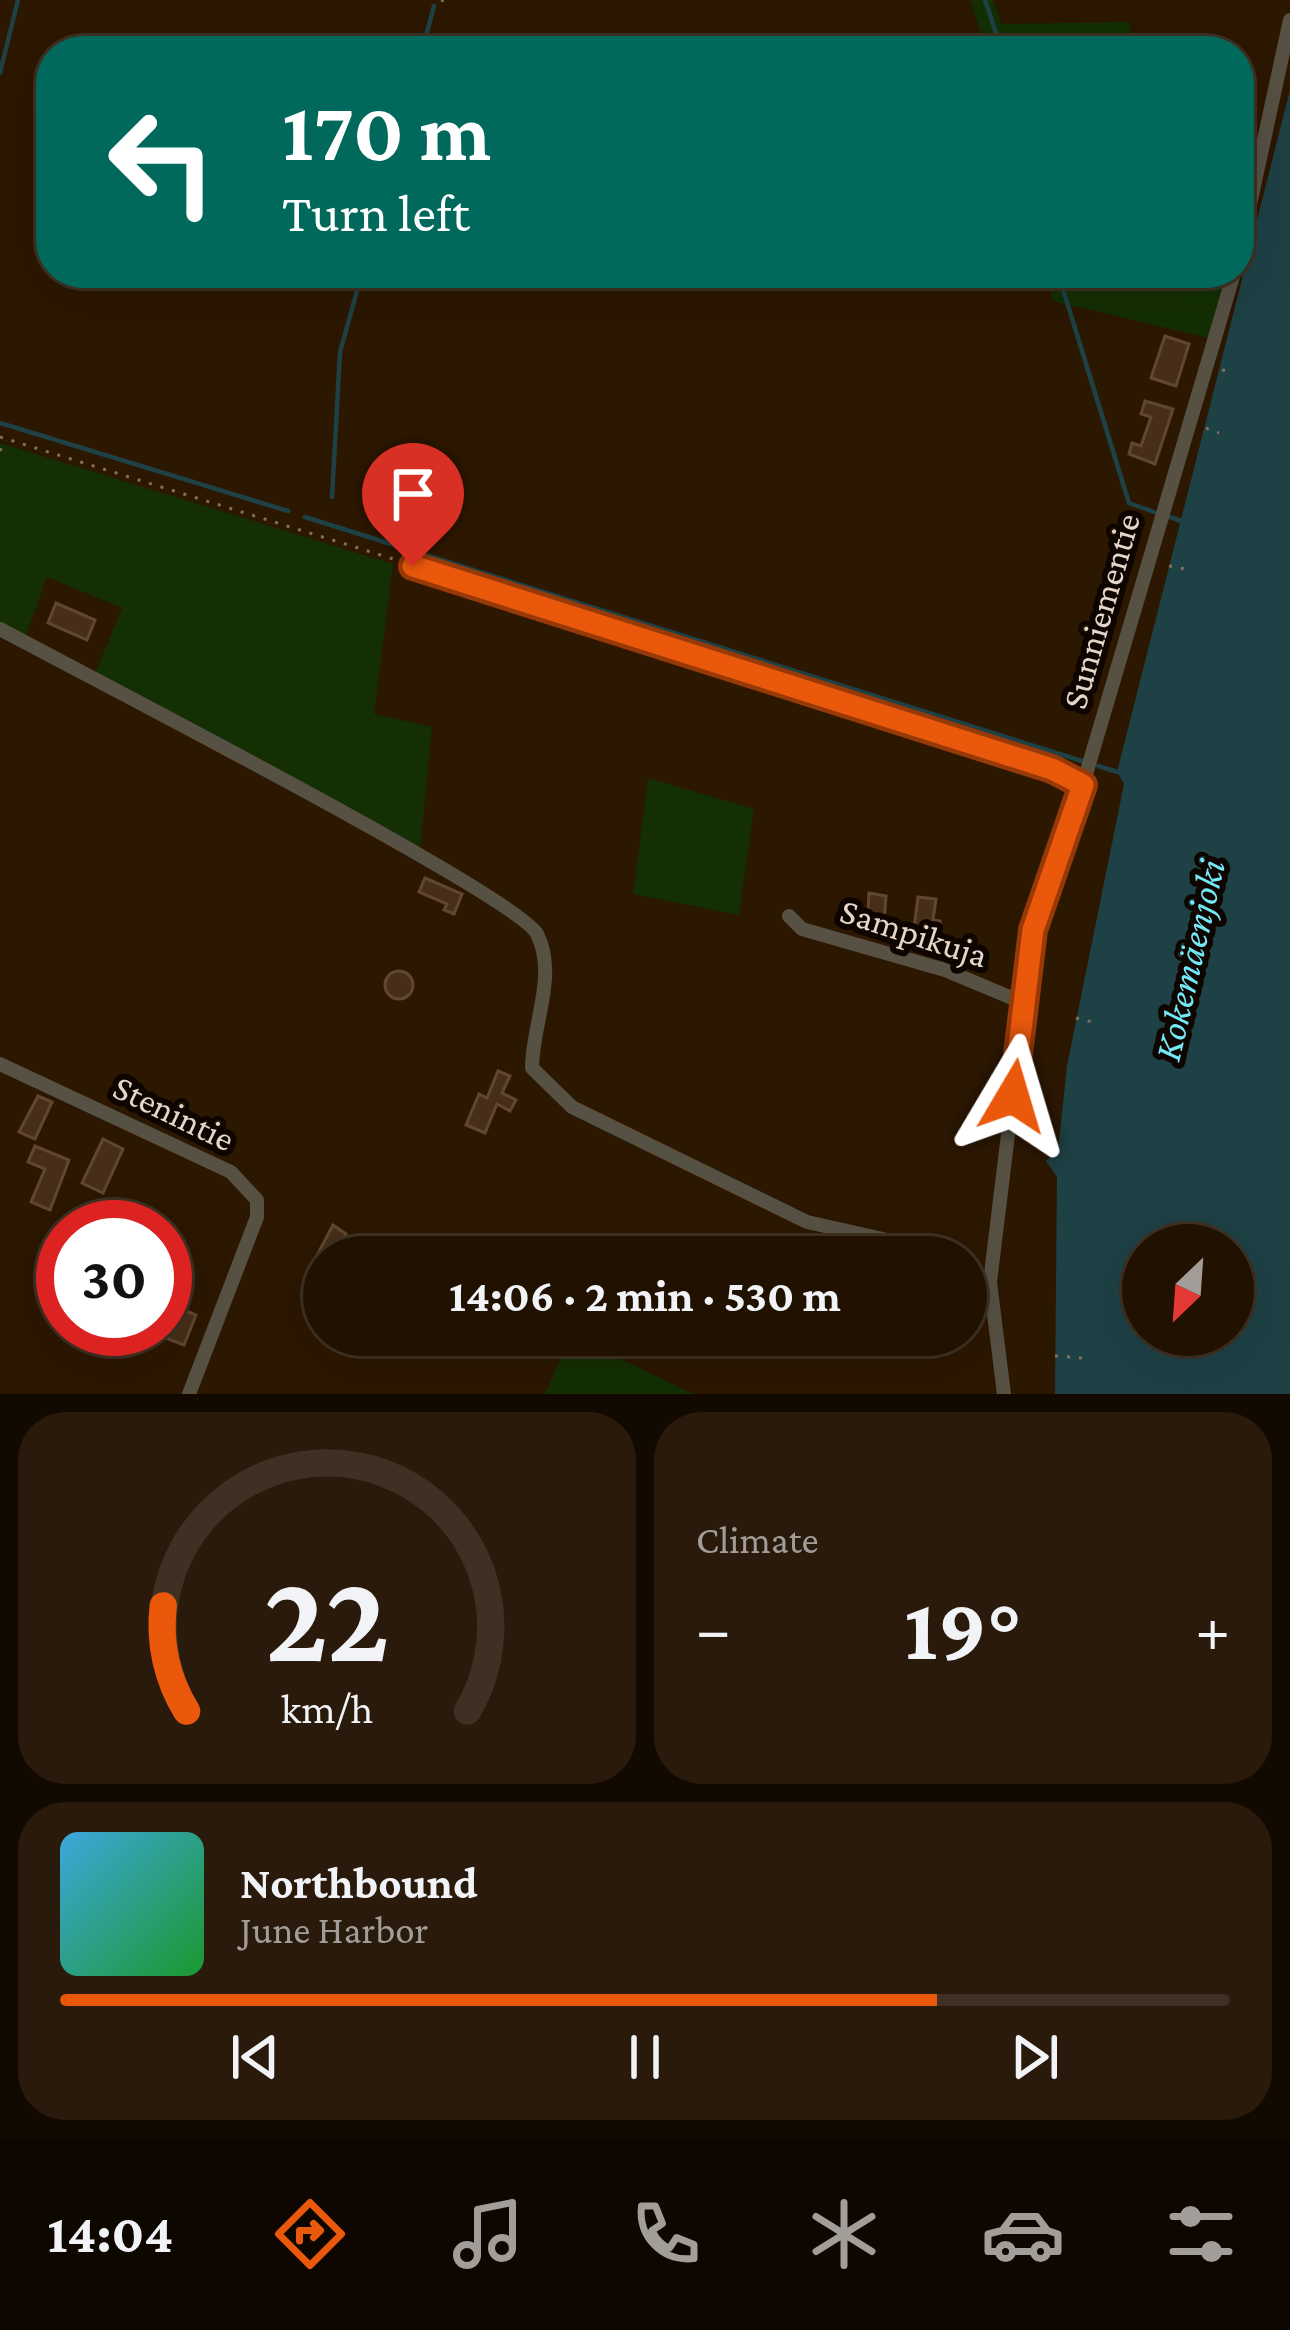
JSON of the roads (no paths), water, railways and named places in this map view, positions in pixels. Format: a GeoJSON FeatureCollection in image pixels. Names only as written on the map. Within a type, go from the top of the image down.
{"type":"FeatureCollection","features":[{"type":"Feature","properties":{"kind":"street"},"geometry":{"type":"LineString","coordinates":[[1254,186],[1290,20]]}},
{"type":"Feature","properties":{"kind":"street","name":"Sunniementie"},"geometry":{"type":"LineString","coordinates":[[1004,1394],[990,1282],[1033,930],[1083,785],[1230,288]]}},
{"type":"Feature","properties":{"kind":"street"},"geometry":{"type":"LineString","coordinates":[[413,566],[1030,761],[1083,785]]}},
{"type":"Feature","properties":{"kind":"street"},"geometry":{"type":"LineString","coordinates":[[0,629],[438,867],[536,929],[547,960],[532,1068],[572,1107],[807,1222],[872,1236]]}},
{"type":"Feature","properties":{"kind":"street","name":"Sampikuja"},"geometry":{"type":"LineString","coordinates":[[789,916],[802,929],[945,970],[1024,1003]]}},
{"type":"Feature","properties":{"kind":"street","name":"Stenintie"},"geometry":{"type":"LineString","coordinates":[[0,1064],[231,1172],[257,1200],[257,1217],[188,1394]]}},
{"type":"Feature","properties":{"kind":"water","name":"Kokemäenjoki"},"geometry":{"type":"Polygon","coordinates":[[[1290,90],[1290,1394],[1055,1394],[1057,1177],[1046,1161],[1058,1149],[1067,1066],[1124,784],[1117,772],[1240,288],[1254,288],[1254,232],[1290,90]]]}},
{"type":"Feature","properties":{"kind":"waterway"},"geometry":{"type":"LineString","coordinates":[[0,73],[18,0]]}},
{"type":"Feature","properties":{"kind":"waterway"},"geometry":{"type":"LineString","coordinates":[[985,0],[997,36]]}},
{"type":"Feature","properties":{"kind":"waterway"},"geometry":{"type":"LineString","coordinates":[[426,36],[434,6]]}},
{"type":"Feature","properties":{"kind":"waterway"},"geometry":{"type":"LineString","coordinates":[[332,497],[340,352],[358,288]]}},
{"type":"Feature","properties":{"kind":"waterway"},"geometry":{"type":"LineString","coordinates":[[1063,288],[1129,503],[1154,512]]}},
{"type":"Feature","properties":{"kind":"waterway"},"geometry":{"type":"LineString","coordinates":[[0,423],[288,511]]}},
{"type":"Feature","properties":{"kind":"waterway"},"geometry":{"type":"LineString","coordinates":[[1164,515],[1187,523]]}},
{"type":"Feature","properties":{"kind":"waterway"},"geometry":{"type":"LineString","coordinates":[[305,517],[1082,761]]}},
{"type":"Feature","properties":{"kind":"waterway"},"geometry":{"type":"LineString","coordinates":[[1098,766],[1121,773]]}}]}
